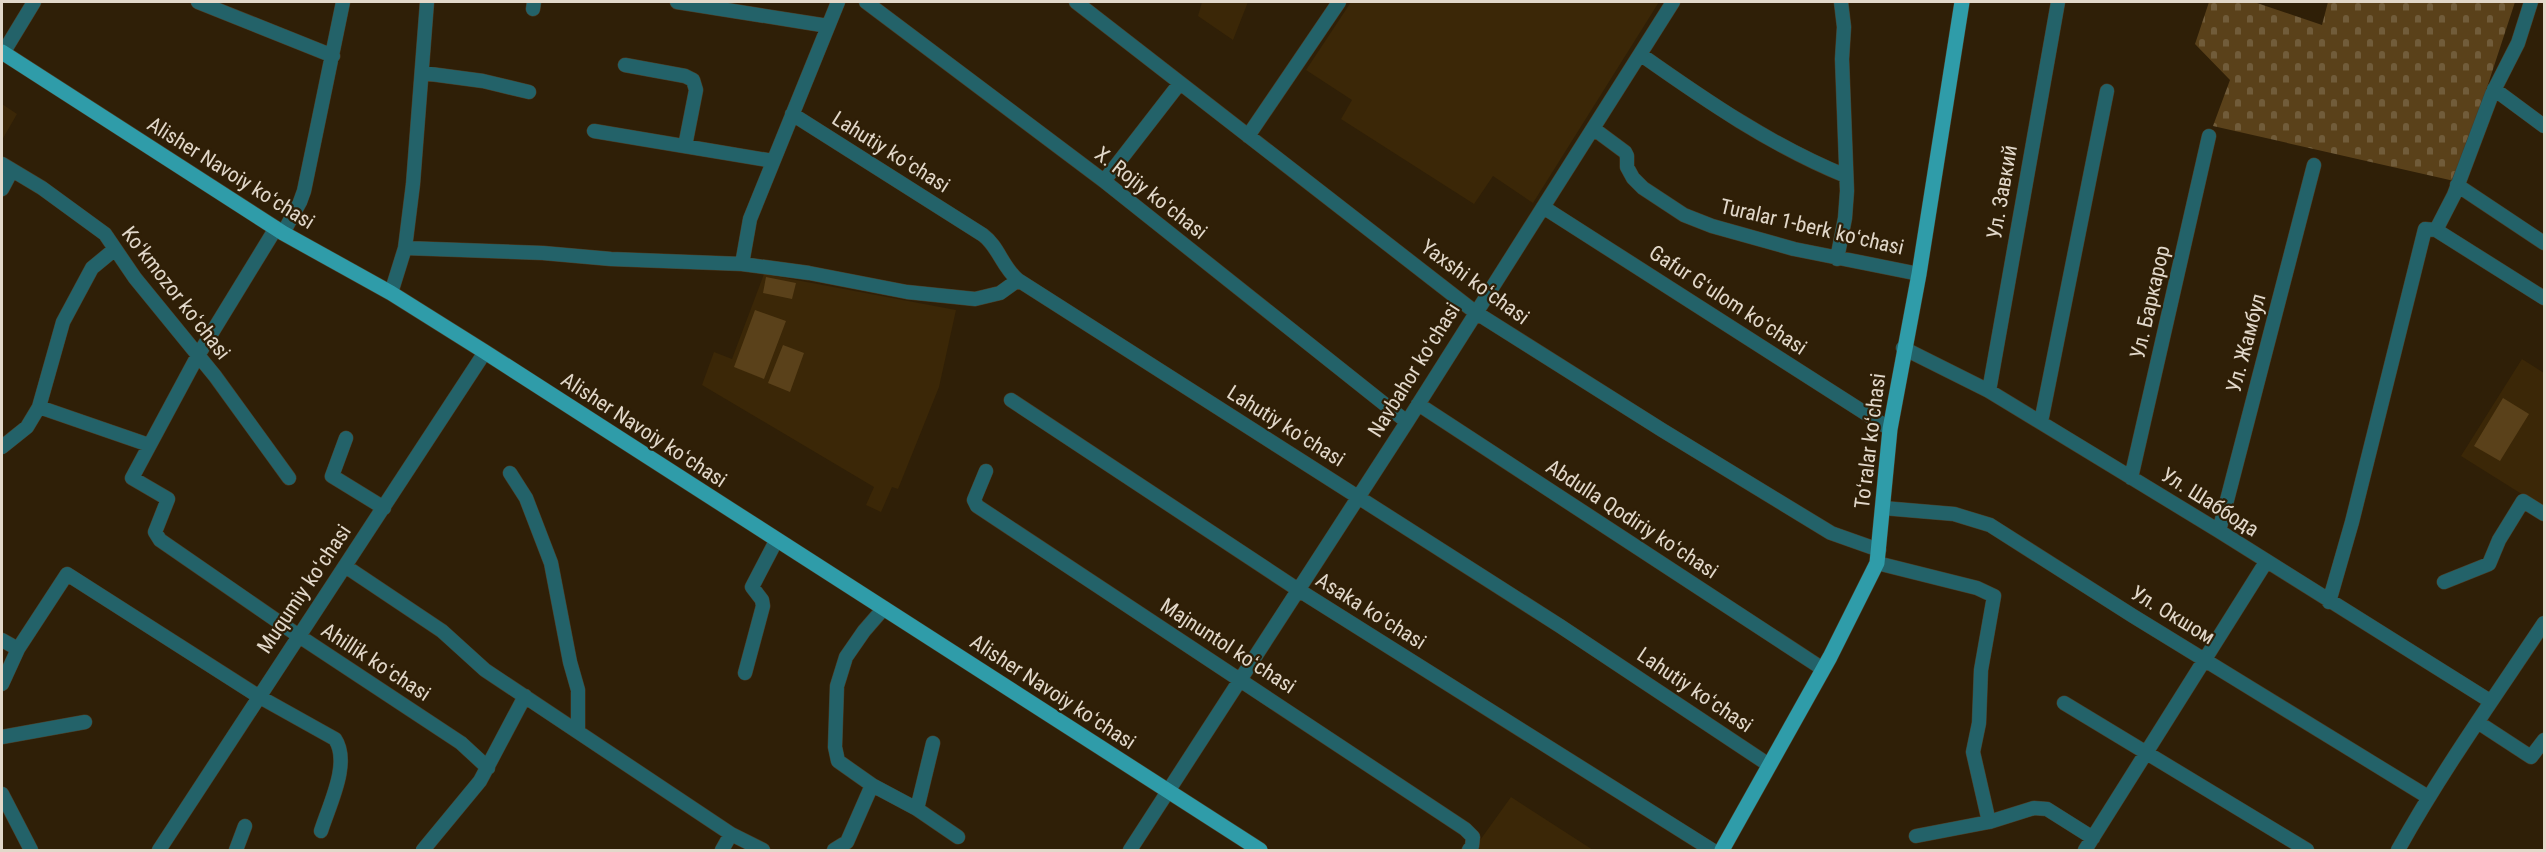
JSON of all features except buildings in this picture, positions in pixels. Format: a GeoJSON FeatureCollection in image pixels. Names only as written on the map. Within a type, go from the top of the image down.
{"type":"FeatureCollection","features":[{"type":"Feature","properties":{"kind":"main road","name":"Toʻralar koʻchasi"},"geometry":{"type":"LineString","coordinates":[[1722,850],[1823,669],[1878,556],[1884,468],[1903,348],[1919,274],[1962,2]]}},
{"type":"Feature","properties":{"kind":"main road","name":"Alisher Navoiy koʻchasi"},"geometry":{"type":"LineString","coordinates":[[2,52],[279,230],[391,293],[485,352],[1260,850]]}},
{"type":"Feature","properties":{"kind":"street"},"geometry":{"type":"LineString","coordinates":[[2,52],[34,2]]}},
{"type":"Feature","properties":{"kind":"street"},"geometry":{"type":"LineString","coordinates":[[198,2],[333,56]]}},
{"type":"Feature","properties":{"kind":"street"},"geometry":{"type":"LineString","coordinates":[[39,407],[149,445],[197,357],[279,230],[300,202],[343,2]]}},
{"type":"Feature","properties":{"kind":"street"},"geometry":{"type":"LineString","coordinates":[[391,293],[405,248],[423,73],[427,2]]}},
{"type":"Feature","properties":{"kind":"street"},"geometry":{"type":"LineString","coordinates":[[677,2],[828,26]]}},
{"type":"Feature","properties":{"kind":"street"},"geometry":{"type":"LineString","coordinates":[[742,264],[750,219],[837,2]]}},
{"type":"Feature","properties":{"kind":"street","name":"X. Rojiy koʻchasi"},"geometry":{"type":"LineString","coordinates":[[866,2],[1104,182],[1407,422]]}},
{"type":"Feature","properties":{"kind":"street","name":"Yaxshi koʻchasi"},"geometry":{"type":"LineString","coordinates":[[1076,2],[1475,312],[1831,533],[1878,556],[1977,588],[1994,596],[1981,670],[1979,723],[1973,752],[1989,822]]}},
{"type":"Feature","properties":{"kind":"street"},"geometry":{"type":"LineString","coordinates":[[1248,136],[1339,2]]}},
{"type":"Feature","properties":{"kind":"street","name":"Navbahor koʻchasi"},"geometry":{"type":"LineString","coordinates":[[1130,850],[1359,497],[1673,2]]}},
{"type":"Feature","properties":{"kind":"street"},"geometry":{"type":"LineString","coordinates":[[1837,259],[1845,218],[1846,176],[1842,59],[1844,27],[1841,2]]}},
{"type":"Feature","properties":{"kind":"street","name":"Ул. Завкий"},"geometry":{"type":"LineString","coordinates":[[1989,391],[2058,2]]}},
{"type":"Feature","properties":{"kind":"street"},"geometry":{"type":"LineString","coordinates":[[2436,230],[2457,185],[2494,89],[2518,43],[2531,2]]}},
{"type":"Feature","properties":{"kind":"street"},"geometry":{"type":"LineString","coordinates":[[1640,54],[1752,129],[1821,166],[1846,176]]}},
{"type":"Feature","properties":{"kind":"street"},"geometry":{"type":"LineString","coordinates":[[625,65],[685,76],[693,80],[696,90],[685,146]]}},
{"type":"Feature","properties":{"kind":"street"},"geometry":{"type":"LineString","coordinates":[[423,73],[483,81],[529,92]]}},
{"type":"Feature","properties":{"kind":"street"},"geometry":{"type":"LineString","coordinates":[[1104,182],[1180,83]]}},
{"type":"Feature","properties":{"kind":"street"},"geometry":{"type":"LineString","coordinates":[[2494,89],[2544,126]]}},
{"type":"Feature","properties":{"kind":"street"},"geometry":{"type":"LineString","coordinates":[[2041,422],[2107,91]]}},
{"type":"Feature","properties":{"kind":"street","name":"Lahutiy koʻchasi"},"geometry":{"type":"LineString","coordinates":[[792,114],[982,235],[995,245],[1007,271],[1018,280],[1560,626],[1769,765]]}},
{"type":"Feature","properties":{"kind":"street","name":"Turalar 1-berk koʻchasi"},"geometry":{"type":"LineString","coordinates":[[1594,129],[1625,152],[1628,156],[1627,167],[1633,178],[1643,188],[1684,215],[1732,231],[1837,259],[1919,274]]}},
{"type":"Feature","properties":{"kind":"street"},"geometry":{"type":"LineString","coordinates":[[594,131],[773,161]]}},
{"type":"Feature","properties":{"kind":"street","name":"Ул. Баркарор"},"geometry":{"type":"LineString","coordinates":[[2131,478],[2209,136]]}},
{"type":"Feature","properties":{"kind":"street","name":"Ул. Жамбул"},"geometry":{"type":"LineString","coordinates":[[2219,531],[2314,165]]}},
{"type":"Feature","properties":{"kind":"street"},"geometry":{"type":"LineString","coordinates":[[2,189],[7,167]]}},
{"type":"Feature","properties":{"kind":"street","name":"Koʻkmozor koʻchasi"},"geometry":{"type":"LineString","coordinates":[[7,167],[42,188],[105,234],[135,278],[197,357],[215,376],[289,478]]}},
{"type":"Feature","properties":{"kind":"street"},"geometry":{"type":"LineString","coordinates":[[2457,185],[2544,243]]}},
{"type":"Feature","properties":{"kind":"street","name":"Gafur Gʻulom koʻchasi"},"geometry":{"type":"LineString","coordinates":[[1543,207],[1890,429]]}},
{"type":"Feature","properties":{"kind":"street"},"geometry":{"type":"LineString","coordinates":[[2329,602],[2352,522],[2425,229],[2436,230],[2544,298]]}},
{"type":"Feature","properties":{"kind":"street"},"geometry":{"type":"LineString","coordinates":[[405,248],[742,264],[808,273],[907,292],[975,299],[1000,293],[1018,280]]}},
{"type":"Feature","properties":{"kind":"street"},"geometry":{"type":"LineString","coordinates":[[2,447],[27,427],[39,407],[63,322],[92,268],[115,249]]}},
{"type":"Feature","properties":{"kind":"street","name":"Ул. Шаббода"},"geometry":{"type":"LineString","coordinates":[[1903,348],[1989,391],[2041,422],[2490,701]]}},
{"type":"Feature","properties":{"kind":"street","name":"Muqumiy koʻchasi"},"geometry":{"type":"LineString","coordinates":[[159,850],[485,352]]}},
{"type":"Feature","properties":{"kind":"street","name":"Asaka koʻchasi"},"geometry":{"type":"LineString","coordinates":[[1011,400],[1297,590],[1712,850]]}},
{"type":"Feature","properties":{"kind":"street","name":"Abdulla Qodiriy koʻchasi"},"geometry":{"type":"LineString","coordinates":[[1418,404],[1823,669]]}},
{"type":"Feature","properties":{"kind":"street"},"geometry":{"type":"LineString","coordinates":[[346,438],[332,476],[384,508]]}},
{"type":"Feature","properties":{"kind":"street","name":"Ahillik koʻchasi"},"geometry":{"type":"LineString","coordinates":[[149,445],[132,478],[168,499],[155,532],[160,540],[299,636],[461,743],[488,768]]}},
{"type":"Feature","properties":{"kind":"street","name":"Majnuntol koʻchasi"},"geometry":{"type":"LineString","coordinates":[[986,471],[974,500],[977,506],[1466,830],[1473,837],[1469,850]]}},
{"type":"Feature","properties":{"kind":"street"},"geometry":{"type":"LineString","coordinates":[[510,472],[526,498],[551,563],[570,662],[578,690],[578,730]]}},
{"type":"Feature","properties":{"kind":"street"},"geometry":{"type":"LineString","coordinates":[[2444,582],[2489,564],[2499,540],[2523,501],[2544,514]]}},
{"type":"Feature","properties":{"kind":"street","name":"Ул. Окшом"},"geometry":{"type":"LineString","coordinates":[[1883,508],[1953,514],[1990,525],[2427,797]]}},
{"type":"Feature","properties":{"kind":"street"},"geometry":{"type":"LineString","coordinates":[[745,673],[763,606],[762,600],[752,587],[776,541]]}},
{"type":"Feature","properties":{"kind":"street"},"geometry":{"type":"LineString","coordinates":[[2085,850],[2266,562]]}},
{"type":"Feature","properties":{"kind":"street"},"geometry":{"type":"LineString","coordinates":[[345,566],[442,631],[485,670],[731,834],[764,850]]}},
{"type":"Feature","properties":{"kind":"street"},"geometry":{"type":"LineString","coordinates":[[2,684],[18,649],[67,574],[258,696],[335,739],[341,748],[342,767],[321,831]]}},
{"type":"Feature","properties":{"kind":"street"},"geometry":{"type":"LineString","coordinates":[[884,608],[846,657],[837,686],[834,747],[838,761],[872,785],[917,809],[958,837]]}},
{"type":"Feature","properties":{"kind":"street"},"geometry":{"type":"LineString","coordinates":[[2398,850],[2427,797],[2479,723],[2490,701],[2540,639],[2544,623]]}},
{"type":"Feature","properties":{"kind":"street"},"geometry":{"type":"LineString","coordinates":[[2,640],[18,649]]}},
{"type":"Feature","properties":{"kind":"street"},"geometry":{"type":"LineString","coordinates":[[423,850],[488,768],[525,696]]}},
{"type":"Feature","properties":{"kind":"street"},"geometry":{"type":"LineString","coordinates":[[2064,703],[2307,850]]}},
{"type":"Feature","properties":{"kind":"street"},"geometry":{"type":"LineString","coordinates":[[2,737],[85,722]]}},
{"type":"Feature","properties":{"kind":"street"},"geometry":{"type":"LineString","coordinates":[[2479,723],[2531,757],[2544,740]]}},
{"type":"Feature","properties":{"kind":"street"},"geometry":{"type":"LineString","coordinates":[[917,809],[933,743]]}},
{"type":"Feature","properties":{"kind":"street"},"geometry":{"type":"LineString","coordinates":[[834,850],[847,842],[872,785]]}},
{"type":"Feature","properties":{"kind":"street"},"geometry":{"type":"LineString","coordinates":[[2,794],[31,850]]}},
{"type":"Feature","properties":{"kind":"street"},"geometry":{"type":"LineString","coordinates":[[1916,836],[1989,822],[2034,808],[2047,809],[2093,838]]}},
{"type":"Feature","properties":{"kind":"street"},"geometry":{"type":"LineString","coordinates":[[236,850],[246,826]]}},
{"type":"Feature","properties":{"kind":"street"},"geometry":{"type":"LineString","coordinates":[[722,850],[731,834]]}},
{"type":"Feature","properties":{"kind":"shaded area"},"geometry":{"type":"Polygon","coordinates":[[[1202,2],[1248,2],[1233,40],[1198,16],[1202,2]]]}},
{"type":"Feature","properties":{"kind":"shaded area"},"geometry":{"type":"Polygon","coordinates":[[[1351,2],[1659,2],[1533,203],[1493,176],[1474,204],[1341,119],[1352,100],[1306,70],[1351,2]]]}},
{"type":"Feature","properties":{"kind":"shaded area"},"geometry":{"type":"Polygon","coordinates":[[[2,104],[17,114],[2,140],[2,104]]]}},
{"type":"Feature","properties":{"kind":"shaded area"},"geometry":{"type":"Polygon","coordinates":[[[764,274],[956,310],[939,387],[898,489],[892,487],[881,512],[866,505],[874,487],[702,385],[714,352],[732,359],[764,274]]]}},
{"type":"Feature","properties":{"kind":"shaded area"},"geometry":{"type":"Polygon","coordinates":[[[2522,359],[2544,373],[2544,508],[2461,456],[2522,359]]]}},
{"type":"Feature","properties":{"kind":"shaded area"},"geometry":{"type":"Polygon","coordinates":[[[1511,797],[1593,850],[1473,850],[1511,797]]]}},
{"type":"Feature","properties":{"kind":"green space"},"geometry":{"type":"Polygon","coordinates":[[[2209,2],[2254,2],[2322,25],[2328,2],[2515,2],[2476,121],[2463,183],[2213,126],[2230,80],[2195,44],[2209,2]]]}},
{"type":"Feature","properties":{"kind":"green space"},"geometry":{"type":"Polygon","coordinates":[[[766,277],[796,283],[792,299],[763,293],[766,277]]]}},
{"type":"Feature","properties":{"kind":"green space"},"geometry":{"type":"Polygon","coordinates":[[[755,310],[786,321],[764,379],[734,367],[755,310]]]}},
{"type":"Feature","properties":{"kind":"green space"},"geometry":{"type":"Polygon","coordinates":[[[783,345],[804,353],[790,392],[768,383],[783,345]]]}},
{"type":"Feature","properties":{"kind":"green space"},"geometry":{"type":"Polygon","coordinates":[[[2503,398],[2529,414],[2500,461],[2474,446],[2503,398]]]}}]}
